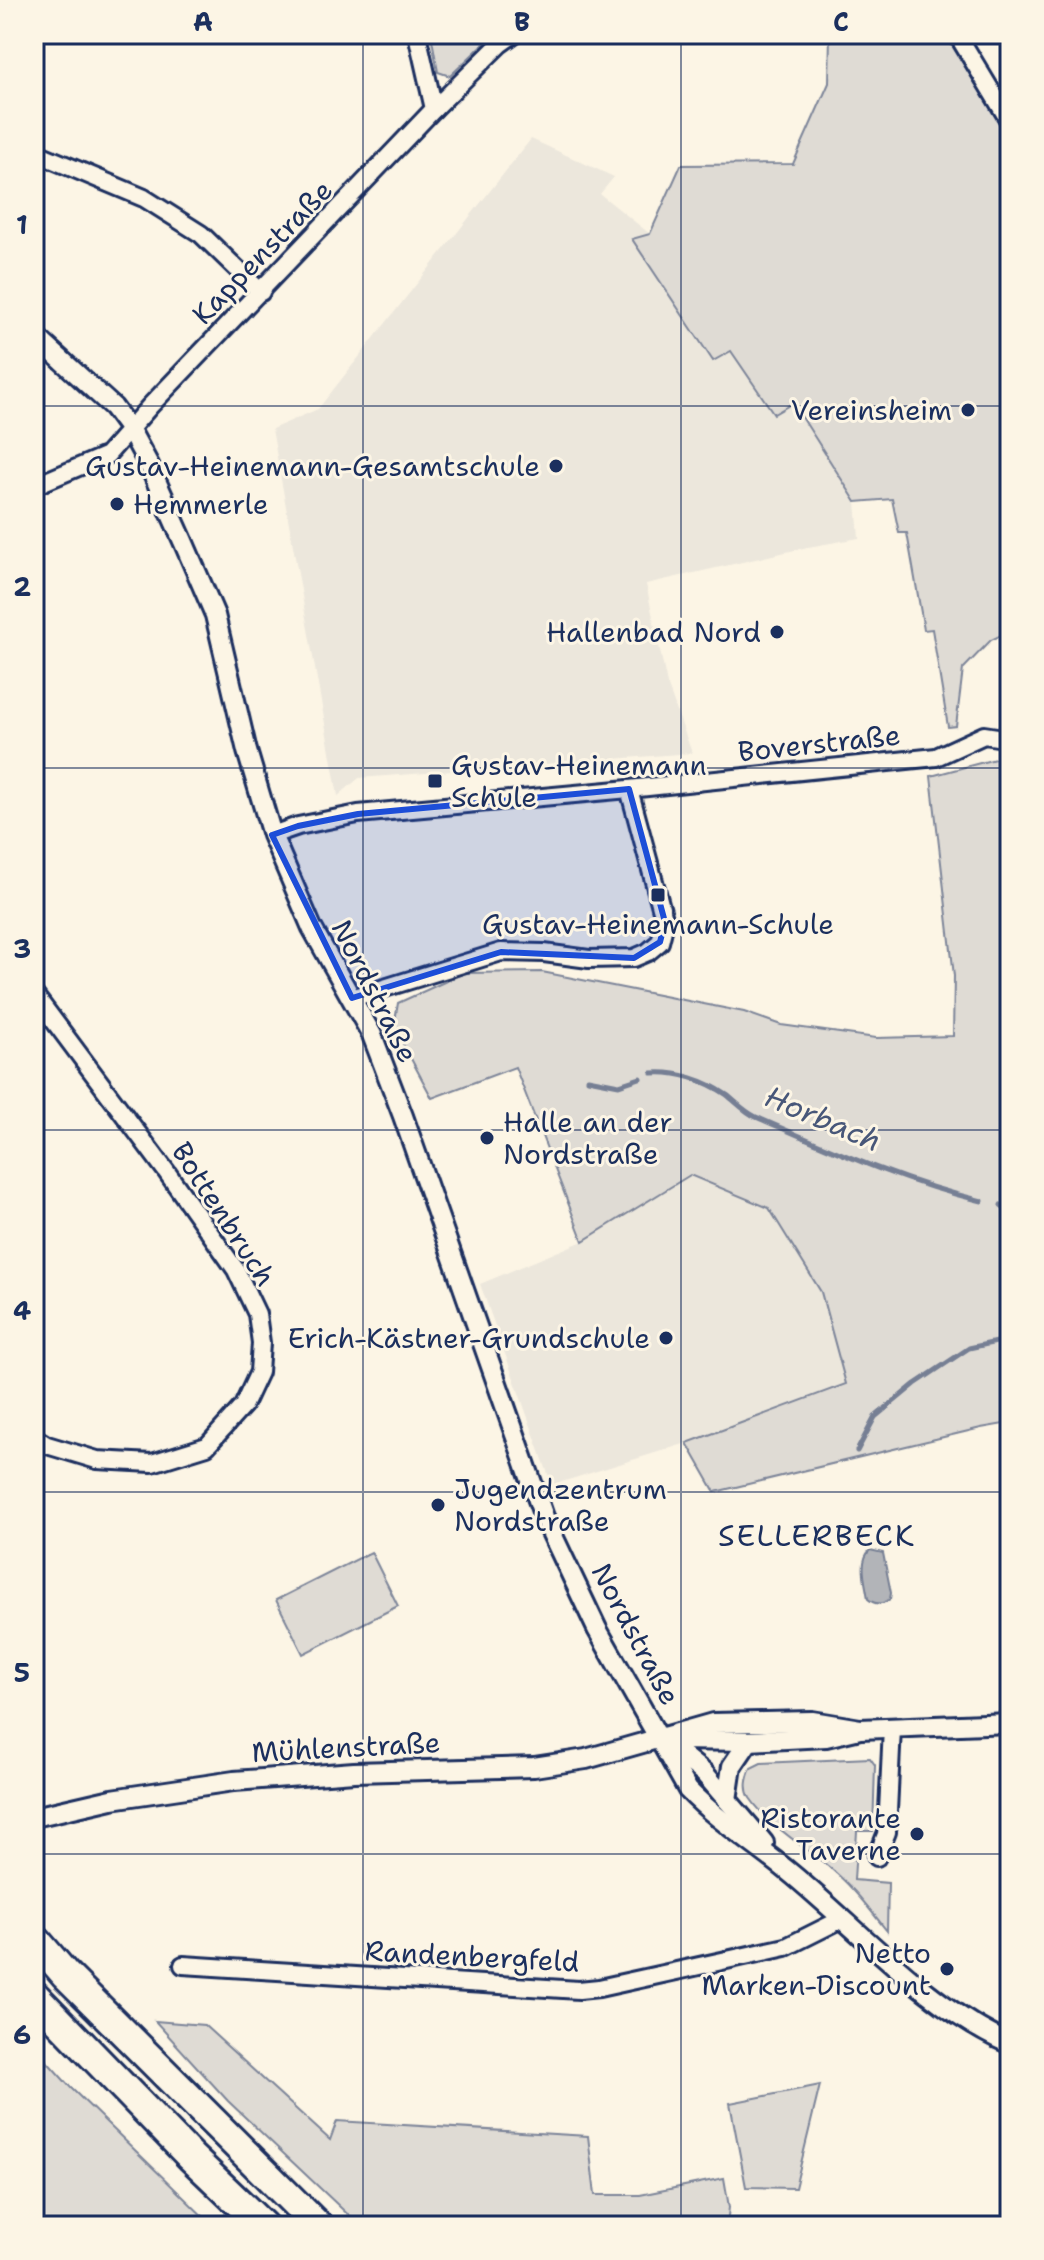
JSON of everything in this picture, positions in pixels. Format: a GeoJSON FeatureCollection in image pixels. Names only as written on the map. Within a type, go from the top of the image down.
{"type":"FeatureCollection","features":[{"type":"Feature","properties":{"kind":"highway"},"geometry":{"type":"LineString","coordinates":[[34,1938],[65,1974],[318,2226]]}},
{"type":"Feature","properties":{"kind":"highway"},"geometry":{"type":"LineString","coordinates":[[34,1995],[191,2157],[263,2226]]}},
{"type":"Feature","properties":{"kind":"street"},"geometry":{"type":"LineString","coordinates":[[417,34],[434,109]]}},
{"type":"Feature","properties":{"kind":"street","name":"Kappenstraße"},"geometry":{"type":"LineString","coordinates":[[34,486],[107,455],[150,406],[434,109],[514,34]]}},
{"type":"Feature","properties":{"kind":"street"},"geometry":{"type":"LineString","coordinates":[[957,34],[1010,122]]}},
{"type":"Feature","properties":{"kind":"street"},"geometry":{"type":"LineString","coordinates":[[34,155],[44,156],[144,198],[201,234],[261,292]]}},
{"type":"Feature","properties":{"kind":"street","name":"Nordstraße"},"geometry":{"type":"LineString","coordinates":[[34,335],[113,407],[130,430],[153,474],[215,615],[247,751],[272,835],[312,928],[372,1035],[544,1517],[597,1629],[688,1790],[702,1805],[790,1872]]}},
{"type":"Feature","properties":{"kind":"street","name":"Boverstraße"},"geometry":{"type":"LineString","coordinates":[[272,835],[298,826],[358,814],[936,757],[984,735],[1010,739]]}},
{"type":"Feature","properties":{"kind":"street"},"geometry":{"type":"LineString","coordinates":[[352,998],[501,952],[544,953],[589,959],[634,958],[648,952],[660,942],[665,922],[629,789]]}},
{"type":"Feature","properties":{"kind":"street","name":"Bottenbruch"},"geometry":{"type":"LineString","coordinates":[[34,994],[236,1270],[257,1314],[261,1343],[259,1372],[243,1406],[207,1446],[152,1463],[97,1460],[47,1445],[34,1437]]}},
{"type":"Feature","properties":{"kind":"street","name":"Mühlenstraße"},"geometry":{"type":"LineString","coordinates":[[34,1817],[112,1799],[234,1781],[354,1772],[534,1767],[586,1759],[713,1723],[812,1721],[860,1729],[1010,1723]]}},
{"type":"Feature","properties":{"kind":"street"},"geometry":{"type":"LineString","coordinates":[[877,1857],[887,1832],[892,1728]]}},
{"type":"Feature","properties":{"kind":"street","name":"Mühlenstraße"},"geometry":{"type":"LineString","coordinates":[[661,1739],[749,1741],[826,1737],[860,1729]]}},
{"type":"Feature","properties":{"kind":"street"},"geometry":{"type":"LineString","coordinates":[[661,1739],[704,1773],[790,1872],[842,1919],[955,2014],[988,2035],[1010,2044]]}},
{"type":"Feature","properties":{"kind":"street"},"geometry":{"type":"LineString","coordinates":[[727,1800],[732,1766],[749,1741]]}},
{"type":"Feature","properties":{"kind":"street","name":"Randenbergfeld"},"geometry":{"type":"LineString","coordinates":[[183,1965],[579,1990],[786,1947],[842,1919]]}},
{"type":"Feature","properties":{"kind":"highlighted area"},"geometry":{"type":"Polygon","coordinates":[[[629,789],[665,922],[660,942],[634,958],[501,952],[352,998],[272,835],[298,826],[358,814],[629,789]]]}},
{"type":"Feature","properties":{"kind":"shaded area"},"geometry":{"type":"Polygon","coordinates":[[[431,34],[494,34],[450,76],[438,72],[431,34]]]}},
{"type":"Feature","properties":{"kind":"shaded area"},"geometry":{"type":"Polygon","coordinates":[[[830,34],[945,34],[1010,140],[1010,631],[991,640],[963,669],[956,726],[948,727],[932,629],[924,630],[907,533],[899,533],[892,499],[856,502],[793,403],[774,414],[731,351],[713,361],[632,239],[650,234],[681,165],[793,164],[829,83],[830,34]]]}},
{"type":"Feature","properties":{"kind":"shaded area","name":"Gustav-Heinemann-Gesamtschule"},"geometry":{"type":"Polygon","coordinates":[[[531,139],[614,177],[600,194],[650,234],[632,240],[712,361],[731,350],[774,414],[793,403],[856,502],[859,538],[646,584],[667,684],[692,753],[359,778],[338,796],[272,429],[318,409],[531,139]]]}},
{"type":"Feature","properties":{"kind":"shaded area"},"geometry":{"type":"Polygon","coordinates":[[[1010,755],[1010,1423],[715,1492],[687,1443],[846,1384],[821,1292],[769,1208],[690,1175],[583,1241],[515,1067],[432,1098],[394,1027],[398,1003],[464,973],[542,972],[744,1012],[781,1025],[876,1038],[953,1036],[954,976],[931,776],[1010,755]]]}},
{"type":"Feature","properties":{"kind":"shaded area","name":"Erich-Kästner-Grundschule"},"geometry":{"type":"Polygon","coordinates":[[[690,1175],[769,1208],[821,1292],[846,1384],[687,1443],[552,1485],[480,1284],[583,1241],[690,1175]]]}},
{"type":"Feature","properties":{"kind":"shaded area"},"geometry":{"type":"Polygon","coordinates":[[[870,1550],[883,1553],[891,1593],[890,1599],[881,1603],[868,1599],[864,1560],[870,1550]]]}},
{"type":"Feature","properties":{"kind":"shaded area"},"geometry":{"type":"Polygon","coordinates":[[[371,1552],[398,1606],[303,1654],[276,1600],[371,1552]]]}},
{"type":"Feature","properties":{"kind":"shaded area"},"geometry":{"type":"Polygon","coordinates":[[[870,1758],[875,1765],[873,1831],[857,1831],[854,1880],[888,1883],[887,1931],[842,1878],[766,1816],[750,1798],[747,1787],[751,1768],[761,1763],[870,1758]]]}},
{"type":"Feature","properties":{"kind":"shaded area"},"geometry":{"type":"Polygon","coordinates":[[[155,2021],[204,2025],[330,2140],[337,2121],[588,2136],[595,2195],[640,2195],[724,2178],[729,2207],[727,2226],[360,2226],[228,2101],[155,2021]]]}},
{"type":"Feature","properties":{"kind":"shaded area"},"geometry":{"type":"Polygon","coordinates":[[[34,2047],[71,2088],[213,2226],[34,2226],[34,2047]]]}},
{"type":"Feature","properties":{"kind":"shaded area"},"geometry":{"type":"Polygon","coordinates":[[[820,2085],[795,2188],[746,2187],[730,2103],[820,2085]]]}},
{"type":"Feature","properties":{"kind":"waterway","name":"Horbach"},"geometry":{"type":"LineString","coordinates":[[652,1073],[672,1073],[700,1081],[727,1095],[752,1115],[812,1141],[896,1175],[982,1201]]}},
{"type":"Feature","properties":{"kind":"waterway","name":"Horbach"},"geometry":{"type":"LineString","coordinates":[[588,1079],[619,1085],[640,1078]]}},
{"type":"Feature","properties":{"kind":"waterway","name":"Horbach"},"geometry":{"type":"LineString","coordinates":[[1001,1205],[1010,1212]]}},
{"type":"Feature","properties":{"kind":"waterway","name":"Horbach"},"geometry":{"type":"LineString","coordinates":[[857,1451],[875,1417],[915,1384],[969,1348],[1010,1339]]}},
{"type":"Feature","properties":{"kind":"place","name":"Vereinsheim"},"geometry":{"type":"Point","coordinates":[968,410]}},
{"type":"Feature","properties":{"kind":"place","name":"Gustav-Heinemann-Gesamtschule"},"geometry":{"type":"Point","coordinates":[556,466]}},
{"type":"Feature","properties":{"kind":"place","name":"Hemmerle"},"geometry":{"type":"Point","coordinates":[117,504]}},
{"type":"Feature","properties":{"kind":"place","name":"Hallenbad Nord"},"geometry":{"type":"Point","coordinates":[777,632]}},
{"type":"Feature","properties":{"kind":"place","name":"Gustav-Heinemann Schule"},"geometry":{"type":"Point","coordinates":[435,781]}},
{"type":"Feature","properties":{"kind":"place","name":"Gustav-Heinemann-Schule"},"geometry":{"type":"Point","coordinates":[658,895]}},
{"type":"Feature","properties":{"kind":"place","name":"Halle an der Nordstraße"},"geometry":{"type":"Point","coordinates":[487,1138]}},
{"type":"Feature","properties":{"kind":"place","name":"Erich-Kästner-Grundschule"},"geometry":{"type":"Point","coordinates":[666,1338]}},
{"type":"Feature","properties":{"kind":"place","name":"Jugendzentrum Nordstraße"},"geometry":{"type":"Point","coordinates":[438,1505]}},
{"type":"Feature","properties":{"kind":"place","name":"Ristorante Taverne"},"geometry":{"type":"Point","coordinates":[917,1834]}},
{"type":"Feature","properties":{"kind":"place","name":"Netto Marken-Discount"},"geometry":{"type":"Point","coordinates":[947,1969]}},
{"type":"Feature","properties":{"kind":"district","name":"SELLERBECK"},"geometry":{"type":"Point","coordinates":[817,1536]}}]}
